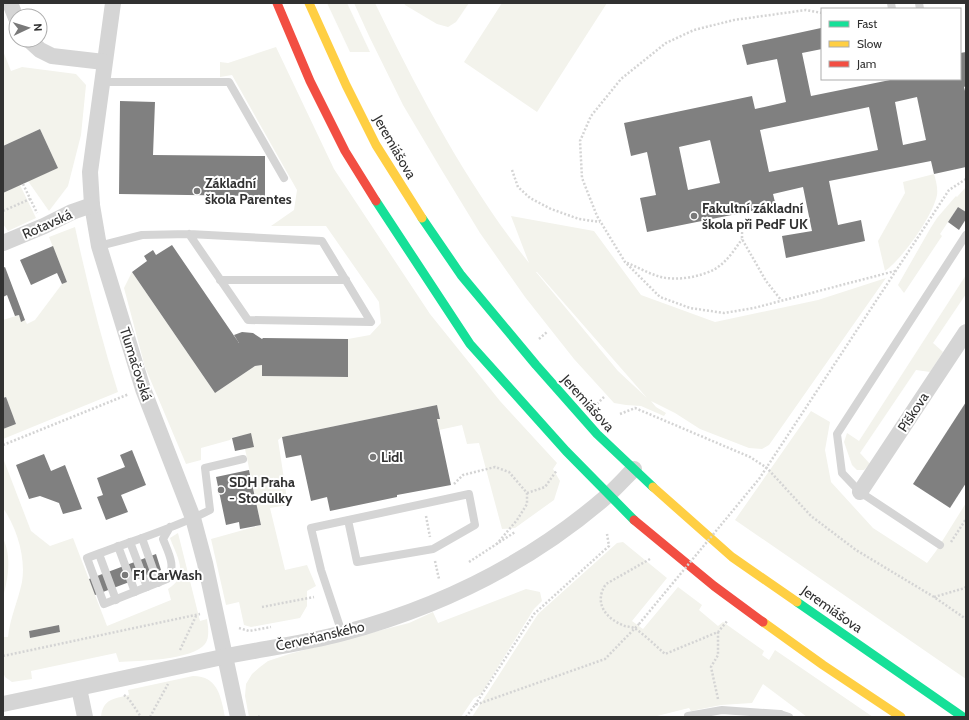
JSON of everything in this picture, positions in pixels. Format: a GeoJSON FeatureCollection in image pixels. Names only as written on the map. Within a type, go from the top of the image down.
{"type":"FeatureCollection","features":[{"type":"Feature","properties":{"kind":"main road"},"geometry":{"type":"LineString","coordinates":[[277,3],[310,81],[346,151],[387,218],[470,344],[566,451],[637,523],[714,586],[824,665],[901,717]]}},
{"type":"Feature","properties":{"kind":"main road","name":"Jeremiášova"},"geometry":{"type":"LineString","coordinates":[[309,3],[346,85],[376,145],[412,203],[461,275],[536,365],[597,434],[732,557],[963,717]]}},
{"type":"Feature","properties":{"kind":"street","name":"Tlumačovská"},"geometry":{"type":"LineString","coordinates":[[113,3],[90,172],[92,205],[99,246],[143,389],[193,518],[205,563],[238,717]]}},
{"type":"Feature","properties":{"kind":"street"},"geometry":{"type":"LineString","coordinates":[[38,48],[52,56],[104,62]]}},
{"type":"Feature","properties":{"kind":"street","name":"Rotavská"},"geometry":{"type":"LineString","coordinates":[[3,243],[44,226],[72,212],[92,205]]}},
{"type":"Feature","properties":{"kind":"street","name":"Píškova"},"geometry":{"type":"LineString","coordinates":[[860,492],[966,332]]}},
{"type":"Feature","properties":{"kind":"street","name":"Červeňanského"},"geometry":{"type":"LineString","coordinates":[[3,704],[225,656],[342,633],[402,615],[444,598],[500,571],[532,551],[586,514],[634,469]]}},
{"type":"Feature","properties":{"kind":"street"},"geometry":{"type":"LineString","coordinates":[[79,688],[85,717]]}},
{"type":"Feature","properties":{"kind":"lane"},"geometry":{"type":"LineString","coordinates":[[102,82],[229,82],[284,178]]}},
{"type":"Feature","properties":{"kind":"lane"},"geometry":{"type":"LineString","coordinates":[[99,246],[142,234],[189,234],[322,241],[371,322],[248,320],[189,234]]}},
{"type":"Feature","properties":{"kind":"lane"},"geometry":{"type":"LineString","coordinates":[[940,545],[860,492],[842,472],[837,434],[966,235]]}},
{"type":"Feature","properties":{"kind":"lane"},"geometry":{"type":"LineString","coordinates":[[220,280],[346,280]]}},
{"type":"Feature","properties":{"kind":"lane"},"geometry":{"type":"LineString","coordinates":[[170,527],[163,539],[172,564],[172,574],[167,579],[147,588],[104,604],[87,558],[142,538],[210,510],[205,468],[243,459]]}},
{"type":"Feature","properties":{"kind":"lane"},"geometry":{"type":"LineString","coordinates":[[342,633],[321,570],[311,528],[348,520],[433,502],[469,494],[474,525],[433,549],[357,562],[348,520]]}},
{"type":"Feature","properties":{"kind":"lane"},"geometry":{"type":"LineString","coordinates":[[142,538],[158,583]]}},
{"type":"Feature","properties":{"kind":"lane"},"geometry":{"type":"LineString","coordinates":[[130,542],[147,588]]}},
{"type":"Feature","properties":{"kind":"lane"},"geometry":{"type":"LineString","coordinates":[[118,546],[134,592]]}},
{"type":"Feature","properties":{"kind":"lane"},"geometry":{"type":"LineString","coordinates":[[98,554],[116,600]]}},
{"type":"Feature","properties":{"kind":"lane"},"geometry":{"type":"LineString","coordinates":[[688,716],[722,710],[789,717]]}},
{"type":"Feature","properties":{"kind":"path"},"geometry":{"type":"LineString","coordinates":[[821,13],[806,10],[734,20],[694,30],[666,44],[621,79],[591,116],[580,141],[582,178],[597,216],[625,262],[660,296],[690,308],[724,313],[754,308],[895,271]]}},
{"type":"Feature","properties":{"kind":"path"},"geometry":{"type":"LineString","coordinates":[[512,170],[518,187],[530,198],[551,209],[579,219],[601,222]]}},
{"type":"Feature","properties":{"kind":"path"},"geometry":{"type":"LineString","coordinates":[[475,705],[605,659],[639,624],[759,479],[949,190],[966,179]]}},
{"type":"Feature","properties":{"kind":"path"},"geometry":{"type":"LineString","coordinates":[[23,184],[39,219]]}},
{"type":"Feature","properties":{"kind":"path"},"geometry":{"type":"LineString","coordinates":[[3,212],[30,199]]}},
{"type":"Feature","properties":{"kind":"path"},"geometry":{"type":"LineString","coordinates":[[742,220],[742,239],[766,281],[781,300]]}},
{"type":"Feature","properties":{"kind":"path"},"geometry":{"type":"LineString","coordinates":[[625,262],[660,277],[678,279],[697,276],[716,268],[731,254],[742,239]]}},
{"type":"Feature","properties":{"kind":"path"},"geometry":{"type":"LineString","coordinates":[[539,339],[547,332]]}},
{"type":"Feature","properties":{"kind":"path"},"geometry":{"type":"LineString","coordinates":[[3,445],[143,389]]}},
{"type":"Feature","properties":{"kind":"path"},"geometry":{"type":"LineString","coordinates":[[596,404],[604,397]]}},
{"type":"Feature","properties":{"kind":"path"},"geometry":{"type":"LineString","coordinates":[[620,414],[635,408],[750,457],[766,468],[811,516],[856,550],[934,597],[966,619]]}},
{"type":"Feature","properties":{"kind":"path"},"geometry":{"type":"LineString","coordinates":[[451,487],[464,475],[495,468],[509,472],[527,493],[527,504],[517,520],[495,546]]}},
{"type":"Feature","properties":{"kind":"path"},"geometry":{"type":"LineString","coordinates":[[527,493],[545,487],[557,470]]}},
{"type":"Feature","properties":{"kind":"path"},"geometry":{"type":"LineString","coordinates":[[433,502],[426,512],[440,579]]}},
{"type":"Feature","properties":{"kind":"path"},"geometry":{"type":"LineString","coordinates":[[940,545],[947,549],[966,519]]}},
{"type":"Feature","properties":{"kind":"path"},"geometry":{"type":"LineString","coordinates":[[469,562],[515,532]]}},
{"type":"Feature","properties":{"kind":"path"},"geometry":{"type":"LineString","coordinates":[[466,717],[534,614],[609,546],[607,534]]}},
{"type":"Feature","properties":{"kind":"path"},"geometry":{"type":"LineString","coordinates":[[651,559],[606,584],[602,591],[601,605],[606,614],[614,621],[625,626],[635,628],[665,654],[718,632],[729,619]]}},
{"type":"Feature","properties":{"kind":"path"},"geometry":{"type":"LineString","coordinates":[[934,597],[965,588],[966,586]]}},
{"type":"Feature","properties":{"kind":"path"},"geometry":{"type":"LineString","coordinates":[[262,607],[314,597]]}},
{"type":"Feature","properties":{"kind":"path"},"geometry":{"type":"LineString","coordinates":[[3,656],[206,613]]}},
{"type":"Feature","properties":{"kind":"path"},"geometry":{"type":"LineString","coordinates":[[239,628],[249,631],[271,627]]}},
{"type":"Feature","properties":{"kind":"path"},"geometry":{"type":"LineString","coordinates":[[717,694],[711,666],[718,655],[718,632]]}},
{"type":"Feature","properties":{"kind":"path"},"geometry":{"type":"LineString","coordinates":[[120,693],[129,699],[141,717]]}},
{"type":"Feature","properties":{"kind":"shaded area"},"geometry":{"type":"Polygon","coordinates":[[[327,3],[347,3],[370,52],[350,52],[327,3]]]}},
{"type":"Feature","properties":{"kind":"shaded area"},"geometry":{"type":"Polygon","coordinates":[[[354,3],[375,3],[426,104],[464,170],[506,233],[529,263],[511,216],[594,231],[641,295],[715,322],[818,300],[886,278],[769,445],[762,449],[749,448],[700,429],[675,413],[651,401],[656,407],[666,413],[664,416],[641,406],[614,403],[574,359],[525,297],[480,233],[403,105],[354,3]],[[537,272],[618,371],[647,398],[537,272]]]}},
{"type":"Feature","properties":{"kind":"shaded area"},"geometry":{"type":"Polygon","coordinates":[[[404,3],[469,3],[456,22],[448,27],[437,24],[404,3]]]}},
{"type":"Feature","properties":{"kind":"shaded area"},"geometry":{"type":"Polygon","coordinates":[[[502,3],[607,3],[537,112],[464,62],[502,3]]]}},
{"type":"Feature","properties":{"kind":"shaded area"},"geometry":{"type":"Polygon","coordinates":[[[276,47],[334,169],[430,314],[500,401],[557,463],[553,469],[560,481],[554,500],[515,528],[502,529],[479,443],[467,444],[462,425],[439,430],[437,419],[440,418],[437,405],[282,437],[278,440],[288,505],[270,508],[285,570],[307,565],[316,586],[307,591],[307,606],[300,618],[251,627],[244,625],[239,602],[226,605],[211,539],[261,525],[245,449],[254,447],[251,434],[233,437],[230,440],[201,448],[201,460],[186,464],[145,367],[124,288],[132,272],[215,393],[255,366],[262,365],[262,376],[348,377],[348,339],[370,335],[381,323],[379,302],[326,226],[271,226],[294,210],[297,190],[232,75],[220,77],[220,62],[228,63],[276,47]]]}},
{"type":"Feature","properties":{"kind":"shaded area"},"geometry":{"type":"Polygon","coordinates":[[[3,51],[11,71],[22,67],[76,74],[86,85],[81,135],[68,186],[49,211],[28,181],[58,168],[40,129],[3,146],[3,51]]]}},
{"type":"Feature","properties":{"kind":"shaded area"},"geometry":{"type":"Polygon","coordinates":[[[934,174],[937,195],[930,214],[908,247],[885,271],[878,241],[905,193],[903,182],[934,174]]]}},
{"type":"Feature","properties":{"kind":"shaded area"},"geometry":{"type":"Polygon","coordinates":[[[20,185],[36,218],[8,231],[3,224],[3,193],[20,185]]]}},
{"type":"Feature","properties":{"kind":"shaded area"},"geometry":{"type":"Polygon","coordinates":[[[966,187],[966,212],[958,207],[940,234],[942,236],[904,293],[898,285],[930,229],[937,218],[966,187]]]}},
{"type":"Feature","properties":{"kind":"shaded area"},"geometry":{"type":"Polygon","coordinates":[[[75,227],[84,269],[118,392],[3,439],[3,429],[16,424],[6,397],[3,398],[3,320],[19,315],[21,321],[25,320],[27,324],[35,320],[62,284],[67,282],[49,237],[75,227]]]}},
{"type":"Feature","properties":{"kind":"shaded area"},"geometry":{"type":"Polygon","coordinates":[[[966,275],[966,294],[933,343],[943,352],[930,372],[916,370],[860,453],[870,464],[864,470],[857,470],[852,465],[844,442],[847,433],[859,441],[966,275]]]}},
{"type":"Feature","properties":{"kind":"shaded area"},"geometry":{"type":"Polygon","coordinates":[[[811,411],[830,422],[825,450],[831,482],[873,528],[927,563],[966,503],[966,679],[735,520],[811,411]]]}},
{"type":"Feature","properties":{"kind":"shaded area"},"geometry":{"type":"Polygon","coordinates":[[[3,458],[31,531],[50,546],[73,538],[107,626],[171,600],[168,589],[175,584],[179,578],[180,565],[170,538],[178,533],[200,621],[207,619],[207,641],[199,649],[165,659],[119,662],[116,653],[31,671],[32,679],[12,682],[5,677],[3,672],[3,637],[8,637],[10,623],[22,582],[23,563],[16,534],[3,508],[3,458]],[[59,625],[29,631],[30,638],[60,632],[59,625]]]}},
{"type":"Feature","properties":{"kind":"shaded area"},"geometry":{"type":"Polygon","coordinates":[[[3,538],[8,553],[8,575],[3,597],[3,538]]]}},
{"type":"Feature","properties":{"kind":"shaded area"},"geometry":{"type":"Polygon","coordinates":[[[623,542],[667,578],[632,621],[643,629],[678,587],[702,605],[699,610],[718,626],[723,622],[764,651],[762,655],[769,660],[775,650],[873,717],[807,717],[763,684],[752,703],[721,705],[691,711],[689,708],[653,717],[472,717],[538,614],[617,543],[623,542]]]}},
{"type":"Feature","properties":{"kind":"shaded area"},"geometry":{"type":"Polygon","coordinates":[[[526,589],[540,592],[542,601],[534,609],[483,691],[480,695],[474,698],[461,717],[249,717],[245,696],[246,684],[252,674],[268,661],[289,654],[409,623],[433,612],[438,623],[526,589]]]}},
{"type":"Feature","properties":{"kind":"shaded area"},"geometry":{"type":"Polygon","coordinates":[[[193,676],[208,680],[217,689],[222,702],[225,717],[101,717],[102,711],[107,703],[114,699],[129,695],[128,690],[193,676]]]}},
{"type":"Feature","properties":{"kind":"building"},"geometry":{"type":"Polygon","coordinates":[[[821,28],[821,49],[802,53],[811,96],[890,80],[961,80],[961,53],[966,52],[966,86],[964,87],[966,95],[966,167],[934,174],[931,161],[829,181],[838,225],[861,220],[865,241],[786,258],[782,236],[812,231],[803,187],[773,194],[776,206],[647,232],[640,198],[656,195],[647,152],[631,156],[624,123],[752,96],[755,109],[786,102],[777,59],[747,65],[742,45],[821,28]],[[917,97],[895,102],[903,145],[926,140],[917,97]],[[869,107],[760,130],[769,172],[878,150],[869,107]],[[710,140],[679,147],[688,190],[720,183],[710,140]]]}},
{"type":"Feature","properties":{"kind":"building"},"geometry":{"type":"Polygon","coordinates":[[[120,101],[155,102],[153,155],[265,156],[265,196],[119,194],[120,101]]]}},
{"type":"Feature","properties":{"kind":"building"},"geometry":{"type":"Polygon","coordinates":[[[40,129],[58,168],[3,193],[3,146],[40,129]]]}},
{"type":"Feature","properties":{"kind":"building"},"geometry":{"type":"Polygon","coordinates":[[[958,207],[966,212],[966,219],[959,230],[948,222],[958,207]]]}},
{"type":"Feature","properties":{"kind":"building"},"geometry":{"type":"Polygon","coordinates":[[[172,245],[239,343],[234,335],[242,332],[253,333],[262,339],[348,339],[348,377],[262,376],[262,365],[255,366],[215,393],[132,272],[147,261],[144,256],[153,250],[156,255],[172,245]]]}},
{"type":"Feature","properties":{"kind":"building"},"geometry":{"type":"Polygon","coordinates":[[[53,246],[67,282],[62,284],[57,273],[31,285],[20,260],[53,246]]]}},
{"type":"Feature","properties":{"kind":"building"},"geometry":{"type":"Polygon","coordinates":[[[5,267],[25,320],[21,322],[19,315],[15,316],[7,295],[3,297],[3,268],[5,267]]]}},
{"type":"Feature","properties":{"kind":"building"},"geometry":{"type":"Polygon","coordinates":[[[6,397],[16,424],[3,429],[3,398],[6,397]]]}},
{"type":"Feature","properties":{"kind":"building"},"geometry":{"type":"Polygon","coordinates":[[[966,402],[966,483],[950,508],[913,484],[966,402]]]}},
{"type":"Feature","properties":{"kind":"building","name":"Lidl"},"geometry":{"type":"Polygon","coordinates":[[[437,405],[440,419],[437,419],[451,485],[397,495],[397,497],[330,511],[327,497],[311,501],[301,455],[286,458],[282,437],[437,405]]]}},
{"type":"Feature","properties":{"kind":"building"},"geometry":{"type":"Polygon","coordinates":[[[251,433],[254,447],[235,451],[232,438],[251,433]]]}},
{"type":"Feature","properties":{"kind":"building"},"geometry":{"type":"Polygon","coordinates":[[[132,450],[146,485],[121,495],[128,512],[106,520],[97,497],[103,495],[97,478],[125,467],[120,455],[132,450]]]}},
{"type":"Feature","properties":{"kind":"building"},"geometry":{"type":"Polygon","coordinates":[[[44,454],[51,471],[65,465],[82,509],[63,514],[59,503],[40,496],[29,499],[16,465],[44,454]]]}},
{"type":"Feature","properties":{"kind":"building"},"geometry":{"type":"Polygon","coordinates":[[[249,470],[261,525],[240,529],[239,522],[226,525],[216,477],[249,470]]]}},
{"type":"Feature","properties":{"kind":"building","name":"F1 CarWash"},"geometry":{"type":"Polygon","coordinates":[[[156,554],[161,570],[95,595],[89,579],[156,554]]]}},
{"type":"Feature","properties":{"kind":"building"},"geometry":{"type":"Polygon","coordinates":[[[59,625],[60,632],[30,638],[29,631],[59,625]]]}},
{"type":"Feature","properties":{"kind":"traffic: fast"},"geometry":{"type":"LineString","coordinates":[[376,201],[470,344],[566,451],[634,520]]}},
{"type":"Feature","properties":{"kind":"traffic: fast"},"geometry":{"type":"LineString","coordinates":[[422,218],[461,275],[536,365],[597,434],[653,487]]}},
{"type":"Feature","properties":{"kind":"traffic: fast"},"geometry":{"type":"LineString","coordinates":[[797,602],[963,717]]}},
{"type":"Feature","properties":{"kind":"traffic: slow"},"geometry":{"type":"LineString","coordinates":[[309,3],[346,85],[376,145],[422,218]]}},
{"type":"Feature","properties":{"kind":"traffic: slow"},"geometry":{"type":"LineString","coordinates":[[653,487],[732,557],[797,602]]}},
{"type":"Feature","properties":{"kind":"traffic: slow"},"geometry":{"type":"LineString","coordinates":[[763,622],[823,665],[901,717]]}},
{"type":"Feature","properties":{"kind":"traffic: jam"},"geometry":{"type":"LineString","coordinates":[[277,3],[310,81],[345,151],[376,201]]}},
{"type":"Feature","properties":{"kind":"traffic: jam"},"geometry":{"type":"LineString","coordinates":[[634,520],[714,586],[763,622]]}},
{"type":"Feature","properties":{"kind":"place","name":"Základní škola Parentes"},"geometry":{"type":"Point","coordinates":[197,191]}},
{"type":"Feature","properties":{"kind":"place","name":"Fakultní základní škola při PedF UK"},"geometry":{"type":"Point","coordinates":[694,216]}},
{"type":"Feature","properties":{"kind":"place","name":"Lidl"},"geometry":{"type":"Point","coordinates":[373,457]}},
{"type":"Feature","properties":{"kind":"place","name":"SDH Praha - Stodůlky"},"geometry":{"type":"Point","coordinates":[221,490]}},
{"type":"Feature","properties":{"kind":"place","name":"F1 CarWash"},"geometry":{"type":"Point","coordinates":[125,575]}}]}
